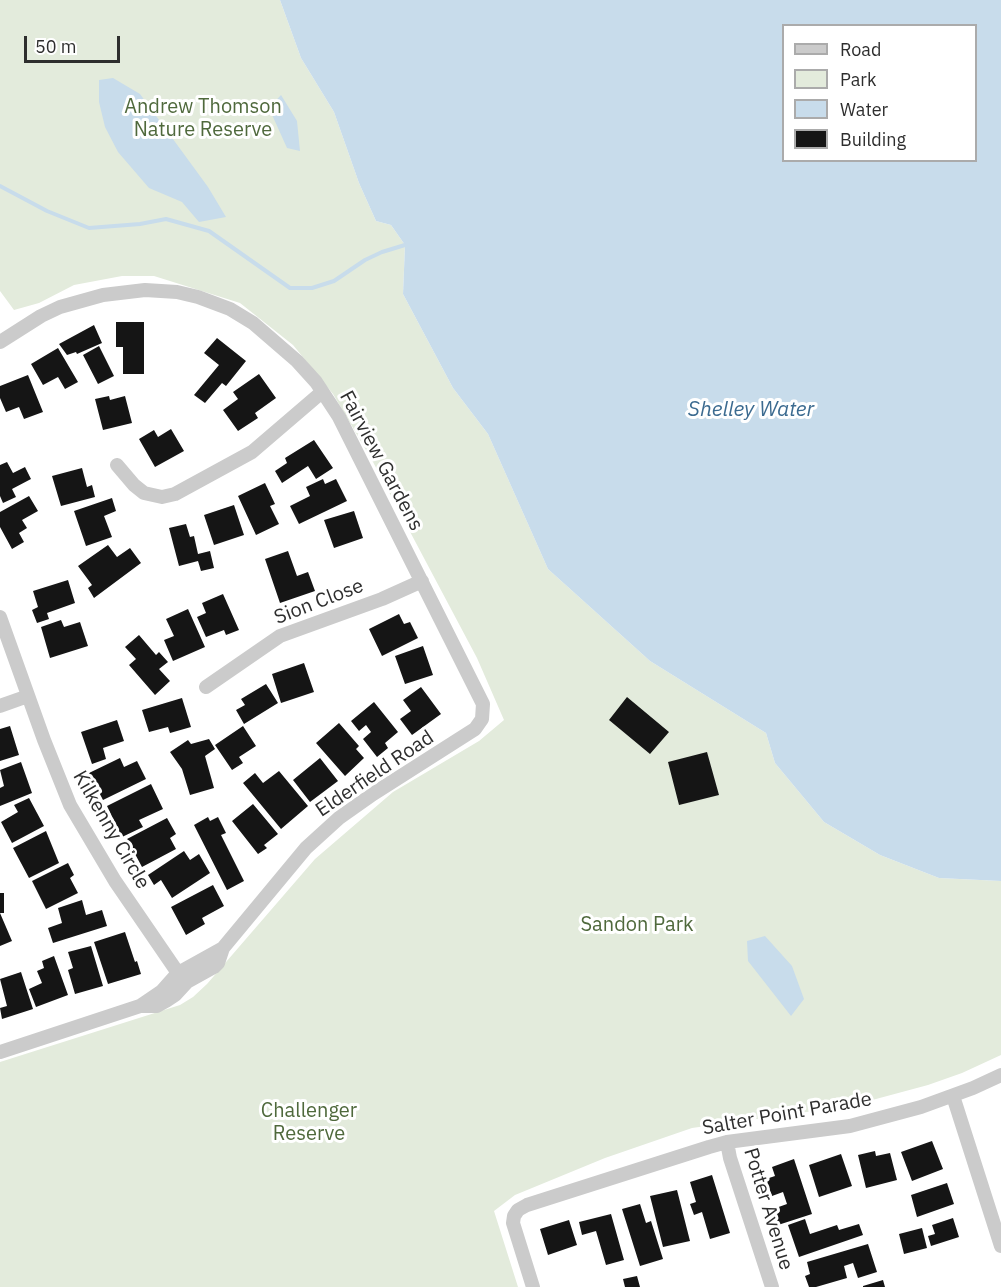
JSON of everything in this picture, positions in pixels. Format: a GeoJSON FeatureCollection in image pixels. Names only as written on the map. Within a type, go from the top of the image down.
{"type":"FeatureCollection","features":[{"type":"Feature","properties":{"kind":"street","name":"Fairview Gardens"},"geometry":{"type":"LineString","coordinates":[[0,342],[41,315],[76,301],[145,290],[177,292],[198,297],[230,309],[253,323],[297,361],[339,417],[483,704],[482,719]]}},
{"type":"Feature","properties":{"kind":"street"},"geometry":{"type":"LineString","coordinates":[[117,465],[134,486],[149,495],[162,497],[175,494],[252,452],[322,392]]}},
{"type":"Feature","properties":{"kind":"street","name":"Sion Close"},"geometry":{"type":"LineString","coordinates":[[206,687],[280,636],[375,602],[422,581]]}},
{"type":"Feature","properties":{"kind":"street","name":"Kilkenny Circle"},"geometry":{"type":"LineString","coordinates":[[0,617],[57,775],[85,831],[115,881],[183,977]]}},
{"type":"Feature","properties":{"kind":"street"},"geometry":{"type":"LineString","coordinates":[[0,706],[28,696]]}},
{"type":"Feature","properties":{"kind":"street","name":"Elderfield Road"},"geometry":{"type":"LineString","coordinates":[[0,1052],[140,1006],[157,1006],[175,995],[183,977],[214,967],[218,963],[223,948],[306,848],[339,818],[471,733],[482,719]]}},
{"type":"Feature","properties":{"kind":"street","name":"Salter Point Parade"},"geometry":{"type":"LineString","coordinates":[[533,1287],[514,1230],[514,1216],[527,1205],[651,1164],[727,1142],[850,1126],[921,1107],[1001,1075]]}},
{"type":"Feature","properties":{"kind":"street"},"geometry":{"type":"LineString","coordinates":[[953,1096],[1001,1246]]}},
{"type":"Feature","properties":{"kind":"street","name":"Potter Avenue"},"geometry":{"type":"LineString","coordinates":[[727,1142],[730,1158],[772,1287]]}},
{"type":"Feature","properties":{"kind":"green space"},"geometry":{"type":"Polygon","coordinates":[[[0,0],[280,0],[301,58],[334,112],[359,183],[376,221],[391,225],[405,245],[403,294],[453,388],[488,434],[548,569],[650,661],[766,733],[775,763],[824,822],[880,855],[939,878],[1001,881],[1001,1055],[962,1073],[928,1085],[850,1106],[692,1128],[605,1158],[515,1195],[494,1211],[518,1287],[0,1287],[0,1062],[180,1005],[193,997],[207,984],[315,859],[393,792],[479,741],[504,720],[477,658],[373,462],[333,394],[293,345],[240,303],[154,276],[122,276],[74,285],[39,303],[14,310],[0,291],[0,0]]]}},
{"type":"Feature","properties":{"kind":"water","name":"Shelley Water"},"geometry":{"type":"Polygon","coordinates":[[[280,0],[1001,0],[1001,881],[939,878],[880,855],[824,822],[775,763],[766,733],[650,661],[548,569],[488,434],[453,388],[403,294],[405,245],[391,225],[376,221],[359,183],[334,112],[301,58],[280,0]]]}},
{"type":"Feature","properties":{"kind":"water"},"geometry":{"type":"Polygon","coordinates":[[[113,78],[140,94],[208,187],[226,217],[199,222],[182,202],[149,188],[118,152],[105,127],[99,102],[99,80],[113,78]]]}},
{"type":"Feature","properties":{"kind":"water"},"geometry":{"type":"Polygon","coordinates":[[[281,95],[297,121],[300,151],[287,148],[269,108],[281,95]]]}},
{"type":"Feature","properties":{"kind":"water"},"geometry":{"type":"Polygon","coordinates":[[[765,936],[792,966],[804,999],[791,1016],[748,961],[747,941],[765,936]]]}},
{"type":"Feature","properties":{"kind":"building"},"geometry":{"type":"Polygon","coordinates":[[[116,322],[144,322],[144,374],[123,374],[123,347],[116,347],[116,322]]]}},
{"type":"Feature","properties":{"kind":"building"},"geometry":{"type":"Polygon","coordinates":[[[94,325],[102,343],[77,354],[76,352],[67,355],[59,344],[94,325]]]}},
{"type":"Feature","properties":{"kind":"building"},"geometry":{"type":"Polygon","coordinates":[[[217,338],[246,361],[226,386],[222,383],[205,403],[194,395],[219,365],[204,353],[217,338]]]}},
{"type":"Feature","properties":{"kind":"building"},"geometry":{"type":"Polygon","coordinates":[[[99,346],[114,376],[98,384],[83,355],[99,346]]]}},
{"type":"Feature","properties":{"kind":"building"},"geometry":{"type":"Polygon","coordinates":[[[58,348],[78,382],[65,389],[58,377],[43,385],[31,364],[58,348]]]}},
{"type":"Feature","properties":{"kind":"building"},"geometry":{"type":"Polygon","coordinates":[[[259,374],[276,398],[255,413],[258,418],[238,431],[223,410],[238,399],[233,392],[259,374]]]}},
{"type":"Feature","properties":{"kind":"building"},"geometry":{"type":"Polygon","coordinates":[[[28,375],[43,412],[24,419],[19,407],[6,412],[0,398],[0,386],[28,375]]]}},
{"type":"Feature","properties":{"kind":"building"},"geometry":{"type":"Polygon","coordinates":[[[109,396],[110,400],[125,396],[132,423],[103,430],[95,399],[109,396]]]}},
{"type":"Feature","properties":{"kind":"building"},"geometry":{"type":"Polygon","coordinates":[[[171,429],[184,451],[155,467],[139,439],[154,430],[158,437],[171,429]]]}},
{"type":"Feature","properties":{"kind":"building"},"geometry":{"type":"Polygon","coordinates":[[[314,440],[333,468],[316,479],[308,466],[282,483],[275,471],[287,463],[285,458],[314,440]]]}},
{"type":"Feature","properties":{"kind":"building"},"geometry":{"type":"Polygon","coordinates":[[[7,462],[13,473],[25,467],[31,479],[12,489],[16,497],[3,503],[0,496],[0,465],[7,462]]]}},
{"type":"Feature","properties":{"kind":"building"},"geometry":{"type":"Polygon","coordinates":[[[82,468],[87,487],[92,485],[95,497],[61,506],[52,476],[82,468]]]}},
{"type":"Feature","properties":{"kind":"building"},"geometry":{"type":"Polygon","coordinates":[[[323,479],[325,484],[336,479],[347,501],[299,524],[290,506],[310,496],[306,487],[323,479]]]}},
{"type":"Feature","properties":{"kind":"building"},"geometry":{"type":"Polygon","coordinates":[[[265,483],[275,504],[270,506],[279,524],[256,535],[238,496],[265,483]]]}},
{"type":"Feature","properties":{"kind":"building"},"geometry":{"type":"Polygon","coordinates":[[[29,496],[38,511],[22,520],[27,528],[19,533],[24,542],[12,549],[0,527],[0,512],[29,496]]]}},
{"type":"Feature","properties":{"kind":"building"},"geometry":{"type":"Polygon","coordinates":[[[112,498],[116,511],[104,516],[112,537],[86,546],[74,511],[112,498]]]}},
{"type":"Feature","properties":{"kind":"building"},"geometry":{"type":"Polygon","coordinates":[[[234,505],[244,535],[214,545],[204,515],[234,505]]]}},
{"type":"Feature","properties":{"kind":"building"},"geometry":{"type":"Polygon","coordinates":[[[354,511],[363,538],[334,548],[324,520],[354,511]]]}},
{"type":"Feature","properties":{"kind":"building"},"geometry":{"type":"Polygon","coordinates":[[[186,524],[190,537],[194,536],[198,554],[210,551],[214,568],[201,571],[198,561],[179,566],[169,528],[186,524]]]}},
{"type":"Feature","properties":{"kind":"building"},"geometry":{"type":"Polygon","coordinates":[[[108,545],[117,557],[130,548],[141,563],[94,598],[88,588],[92,585],[78,566],[108,545]]]}},
{"type":"Feature","properties":{"kind":"building"},"geometry":{"type":"Polygon","coordinates":[[[288,551],[297,576],[308,572],[315,591],[280,603],[265,559],[288,551]]]}},
{"type":"Feature","properties":{"kind":"building"},"geometry":{"type":"Polygon","coordinates":[[[68,580],[75,603],[47,613],[49,619],[37,623],[32,610],[38,607],[33,591],[68,580]]]}},
{"type":"Feature","properties":{"kind":"building"},"geometry":{"type":"Polygon","coordinates":[[[223,594],[239,630],[226,635],[224,630],[206,637],[197,617],[206,613],[202,603],[223,594]]]}},
{"type":"Feature","properties":{"kind":"building"},"geometry":{"type":"Polygon","coordinates":[[[188,609],[205,647],[173,661],[164,640],[174,636],[166,619],[188,609]]]}},
{"type":"Feature","properties":{"kind":"building"},"geometry":{"type":"Polygon","coordinates":[[[399,614],[404,624],[410,622],[418,638],[382,656],[369,629],[399,614]]]}},
{"type":"Feature","properties":{"kind":"building"},"geometry":{"type":"Polygon","coordinates":[[[61,620],[64,627],[80,622],[88,646],[50,658],[41,627],[61,620]]]}},
{"type":"Feature","properties":{"kind":"building"},"geometry":{"type":"Polygon","coordinates":[[[139,635],[156,655],[159,652],[168,662],[159,669],[170,681],[155,695],[129,665],[136,659],[125,647],[139,635]]]}},
{"type":"Feature","properties":{"kind":"building"},"geometry":{"type":"Polygon","coordinates":[[[423,646],[433,675],[405,684],[395,656],[423,646]]]}},
{"type":"Feature","properties":{"kind":"building"},"geometry":{"type":"Polygon","coordinates":[[[304,663],[314,692],[281,703],[272,674],[304,663]]]}},
{"type":"Feature","properties":{"kind":"building"},"geometry":{"type":"Polygon","coordinates":[[[266,684],[278,703],[244,724],[236,710],[245,705],[241,699],[266,684]]]}},
{"type":"Feature","properties":{"kind":"building"},"geometry":{"type":"Polygon","coordinates":[[[421,687],[441,714],[412,735],[400,719],[411,711],[403,700],[421,687]]]}},
{"type":"Feature","properties":{"kind":"building"},"geometry":{"type":"Polygon","coordinates":[[[627,697],[669,732],[650,754],[609,720],[627,697]]]}},
{"type":"Feature","properties":{"kind":"building"},"geometry":{"type":"Polygon","coordinates":[[[182,698],[191,727],[170,733],[168,727],[149,732],[142,710],[182,698]]]}},
{"type":"Feature","properties":{"kind":"building"},"geometry":{"type":"Polygon","coordinates":[[[374,702],[398,732],[385,743],[388,748],[377,757],[363,739],[371,732],[366,725],[359,731],[351,721],[374,702]]]}},
{"type":"Feature","properties":{"kind":"building"},"geometry":{"type":"Polygon","coordinates":[[[117,720],[124,741],[103,748],[106,759],[92,764],[81,732],[117,720]]]}},
{"type":"Feature","properties":{"kind":"building"},"geometry":{"type":"Polygon","coordinates":[[[339,723],[359,746],[356,749],[364,758],[345,776],[316,743],[339,723]]]}},
{"type":"Feature","properties":{"kind":"building"},"geometry":{"type":"Polygon","coordinates":[[[10,726],[19,755],[0,761],[0,729],[10,726]]]}},
{"type":"Feature","properties":{"kind":"building"},"geometry":{"type":"Polygon","coordinates":[[[243,726],[256,746],[239,757],[243,763],[232,770],[215,745],[243,726]]]}},
{"type":"Feature","properties":{"kind":"building"},"geometry":{"type":"Polygon","coordinates":[[[209,739],[215,749],[205,756],[214,788],[190,795],[182,769],[170,752],[188,740],[191,744],[209,739]]]}},
{"type":"Feature","properties":{"kind":"building"},"geometry":{"type":"Polygon","coordinates":[[[707,752],[719,795],[679,805],[668,762],[707,752]]]}},
{"type":"Feature","properties":{"kind":"building"},"geometry":{"type":"Polygon","coordinates":[[[120,758],[124,767],[137,761],[146,779],[103,800],[89,773],[120,758]]]}},
{"type":"Feature","properties":{"kind":"building"},"geometry":{"type":"Polygon","coordinates":[[[320,758],[338,781],[310,802],[293,780],[320,758]]]}},
{"type":"Feature","properties":{"kind":"building"},"geometry":{"type":"Polygon","coordinates":[[[21,762],[32,793],[0,806],[0,788],[4,786],[0,770],[21,762]]]}},
{"type":"Feature","properties":{"kind":"building"},"geometry":{"type":"Polygon","coordinates":[[[279,771],[308,806],[281,829],[243,783],[255,773],[263,783],[279,771]]]}},
{"type":"Feature","properties":{"kind":"building"},"geometry":{"type":"Polygon","coordinates":[[[151,784],[163,809],[139,820],[143,827],[122,837],[107,806],[151,784]]]}},
{"type":"Feature","properties":{"kind":"building"},"geometry":{"type":"Polygon","coordinates":[[[29,798],[44,826],[12,843],[1,822],[18,812],[14,805],[29,798]]]}},
{"type":"Feature","properties":{"kind":"building"},"geometry":{"type":"Polygon","coordinates":[[[253,804],[278,834],[264,845],[267,848],[258,854],[232,821],[253,804]]]}},
{"type":"Feature","properties":{"kind":"building"},"geometry":{"type":"Polygon","coordinates":[[[208,817],[210,821],[218,817],[226,833],[221,835],[244,881],[227,890],[194,825],[208,817]]]}},
{"type":"Feature","properties":{"kind":"building"},"geometry":{"type":"Polygon","coordinates":[[[167,818],[176,834],[170,838],[176,849],[142,867],[127,839],[167,818]]]}},
{"type":"Feature","properties":{"kind":"building"},"geometry":{"type":"Polygon","coordinates":[[[46,831],[59,863],[29,878],[13,848],[46,831]]]}},
{"type":"Feature","properties":{"kind":"building"},"geometry":{"type":"Polygon","coordinates":[[[184,851],[190,860],[199,854],[210,873],[172,898],[161,880],[154,885],[148,875],[184,851]]]}},
{"type":"Feature","properties":{"kind":"building"},"geometry":{"type":"Polygon","coordinates":[[[68,863],[74,875],[70,878],[78,893],[46,909],[32,881],[68,863]]]}},
{"type":"Feature","properties":{"kind":"building"},"geometry":{"type":"Polygon","coordinates":[[[213,885],[224,906],[202,918],[205,924],[186,935],[171,907],[213,885]]]}},
{"type":"Feature","properties":{"kind":"building"},"geometry":{"type":"Polygon","coordinates":[[[0,893],[4,893],[4,913],[0,913],[0,893]]]}},
{"type":"Feature","properties":{"kind":"building"},"geometry":{"type":"Polygon","coordinates":[[[82,900],[86,915],[102,910],[107,926],[53,943],[48,928],[62,923],[58,908],[82,900]]]}},
{"type":"Feature","properties":{"kind":"building"},"geometry":{"type":"Polygon","coordinates":[[[0,913],[12,941],[0,946],[0,913]]]}},
{"type":"Feature","properties":{"kind":"building"},"geometry":{"type":"Polygon","coordinates":[[[125,932],[141,974],[108,984],[94,942],[125,932]]]}},
{"type":"Feature","properties":{"kind":"building"},"geometry":{"type":"Polygon","coordinates":[[[91,946],[103,986],[75,994],[68,970],[73,968],[68,952],[91,946]]]}},
{"type":"Feature","properties":{"kind":"building"},"geometry":{"type":"Polygon","coordinates":[[[54,956],[68,995],[36,1007],[29,989],[42,983],[37,971],[44,968],[42,961],[54,956]]]}},
{"type":"Feature","properties":{"kind":"building"},"geometry":{"type":"Polygon","coordinates":[[[21,972],[33,1009],[2,1019],[0,1008],[7,1006],[0,979],[21,972]]]}},
{"type":"Feature","properties":{"kind":"building"},"geometry":{"type":"Polygon","coordinates":[[[932,1141],[943,1169],[912,1181],[901,1152],[932,1141]]]}},
{"type":"Feature","properties":{"kind":"building"},"geometry":{"type":"Polygon","coordinates":[[[875,1151],[876,1156],[890,1153],[897,1180],[866,1188],[858,1155],[875,1151]]]}},
{"type":"Feature","properties":{"kind":"building"},"geometry":{"type":"Polygon","coordinates":[[[841,1154],[852,1186],[819,1197],[809,1165],[841,1154]]]}},
{"type":"Feature","properties":{"kind":"building"},"geometry":{"type":"Polygon","coordinates":[[[794,1159],[812,1214],[778,1225],[773,1209],[787,1204],[783,1192],[772,1196],[766,1179],[775,1176],[772,1167],[794,1159]]]}},
{"type":"Feature","properties":{"kind":"building"},"geometry":{"type":"Polygon","coordinates":[[[712,1175],[730,1233],[710,1239],[702,1212],[694,1215],[690,1204],[696,1202],[690,1182],[712,1175]]]}},
{"type":"Feature","properties":{"kind":"building"},"geometry":{"type":"Polygon","coordinates":[[[947,1183],[954,1204],[917,1217],[911,1195],[947,1183]]]}},
{"type":"Feature","properties":{"kind":"building"},"geometry":{"type":"Polygon","coordinates":[[[677,1190],[690,1241],[663,1247],[650,1196],[677,1190]]]}},
{"type":"Feature","properties":{"kind":"building"},"geometry":{"type":"Polygon","coordinates":[[[640,1204],[646,1223],[651,1221],[663,1259],[640,1266],[622,1209],[640,1204]]]}},
{"type":"Feature","properties":{"kind":"building"},"geometry":{"type":"Polygon","coordinates":[[[611,1214],[624,1260],[606,1265],[596,1231],[582,1235],[579,1222],[611,1214]]]}},
{"type":"Feature","properties":{"kind":"building"},"geometry":{"type":"Polygon","coordinates":[[[953,1218],[959,1237],[931,1246],[928,1236],[935,1234],[932,1225],[953,1218]]]}},
{"type":"Feature","properties":{"kind":"building"},"geometry":{"type":"Polygon","coordinates":[[[805,1219],[810,1234],[837,1225],[839,1230],[859,1224],[863,1235],[799,1257],[788,1225],[805,1219]]]}},
{"type":"Feature","properties":{"kind":"building"},"geometry":{"type":"Polygon","coordinates":[[[569,1220],[577,1245],[548,1255],[540,1229],[569,1220]]]}},
{"type":"Feature","properties":{"kind":"building"},"geometry":{"type":"Polygon","coordinates":[[[922,1228],[927,1248],[904,1254],[899,1234],[922,1228]]]}},
{"type":"Feature","properties":{"kind":"building"},"geometry":{"type":"Polygon","coordinates":[[[868,1244],[877,1272],[858,1278],[853,1263],[844,1266],[847,1278],[809,1287],[805,1276],[810,1274],[807,1262],[868,1244]]]}},
{"type":"Feature","properties":{"kind":"building"},"geometry":{"type":"Polygon","coordinates":[[[637,1276],[640,1287],[625,1287],[623,1279],[637,1276]]]}},
{"type":"Feature","properties":{"kind":"building"},"geometry":{"type":"Polygon","coordinates":[[[883,1280],[885,1287],[863,1287],[863,1286],[883,1280]]]}},
{"type":"Feature","properties":{"kind":"waterway"},"geometry":{"type":"LineString","coordinates":[[0,186],[47,211],[89,228],[140,224],[166,219],[209,231],[290,288],[312,288],[334,281],[365,260],[405,245]]}},
{"type":"Feature","properties":{"kind":"park label","name":"Andrew Thomson Nature Reserve"},"geometry":{"type":"Point","coordinates":[203,118]}},
{"type":"Feature","properties":{"kind":"park label","name":"Sandon Park"},"geometry":{"type":"Point","coordinates":[637,925]}},
{"type":"Feature","properties":{"kind":"park label","name":"Challenger Reserve"},"geometry":{"type":"Point","coordinates":[309,1122]}}]}
